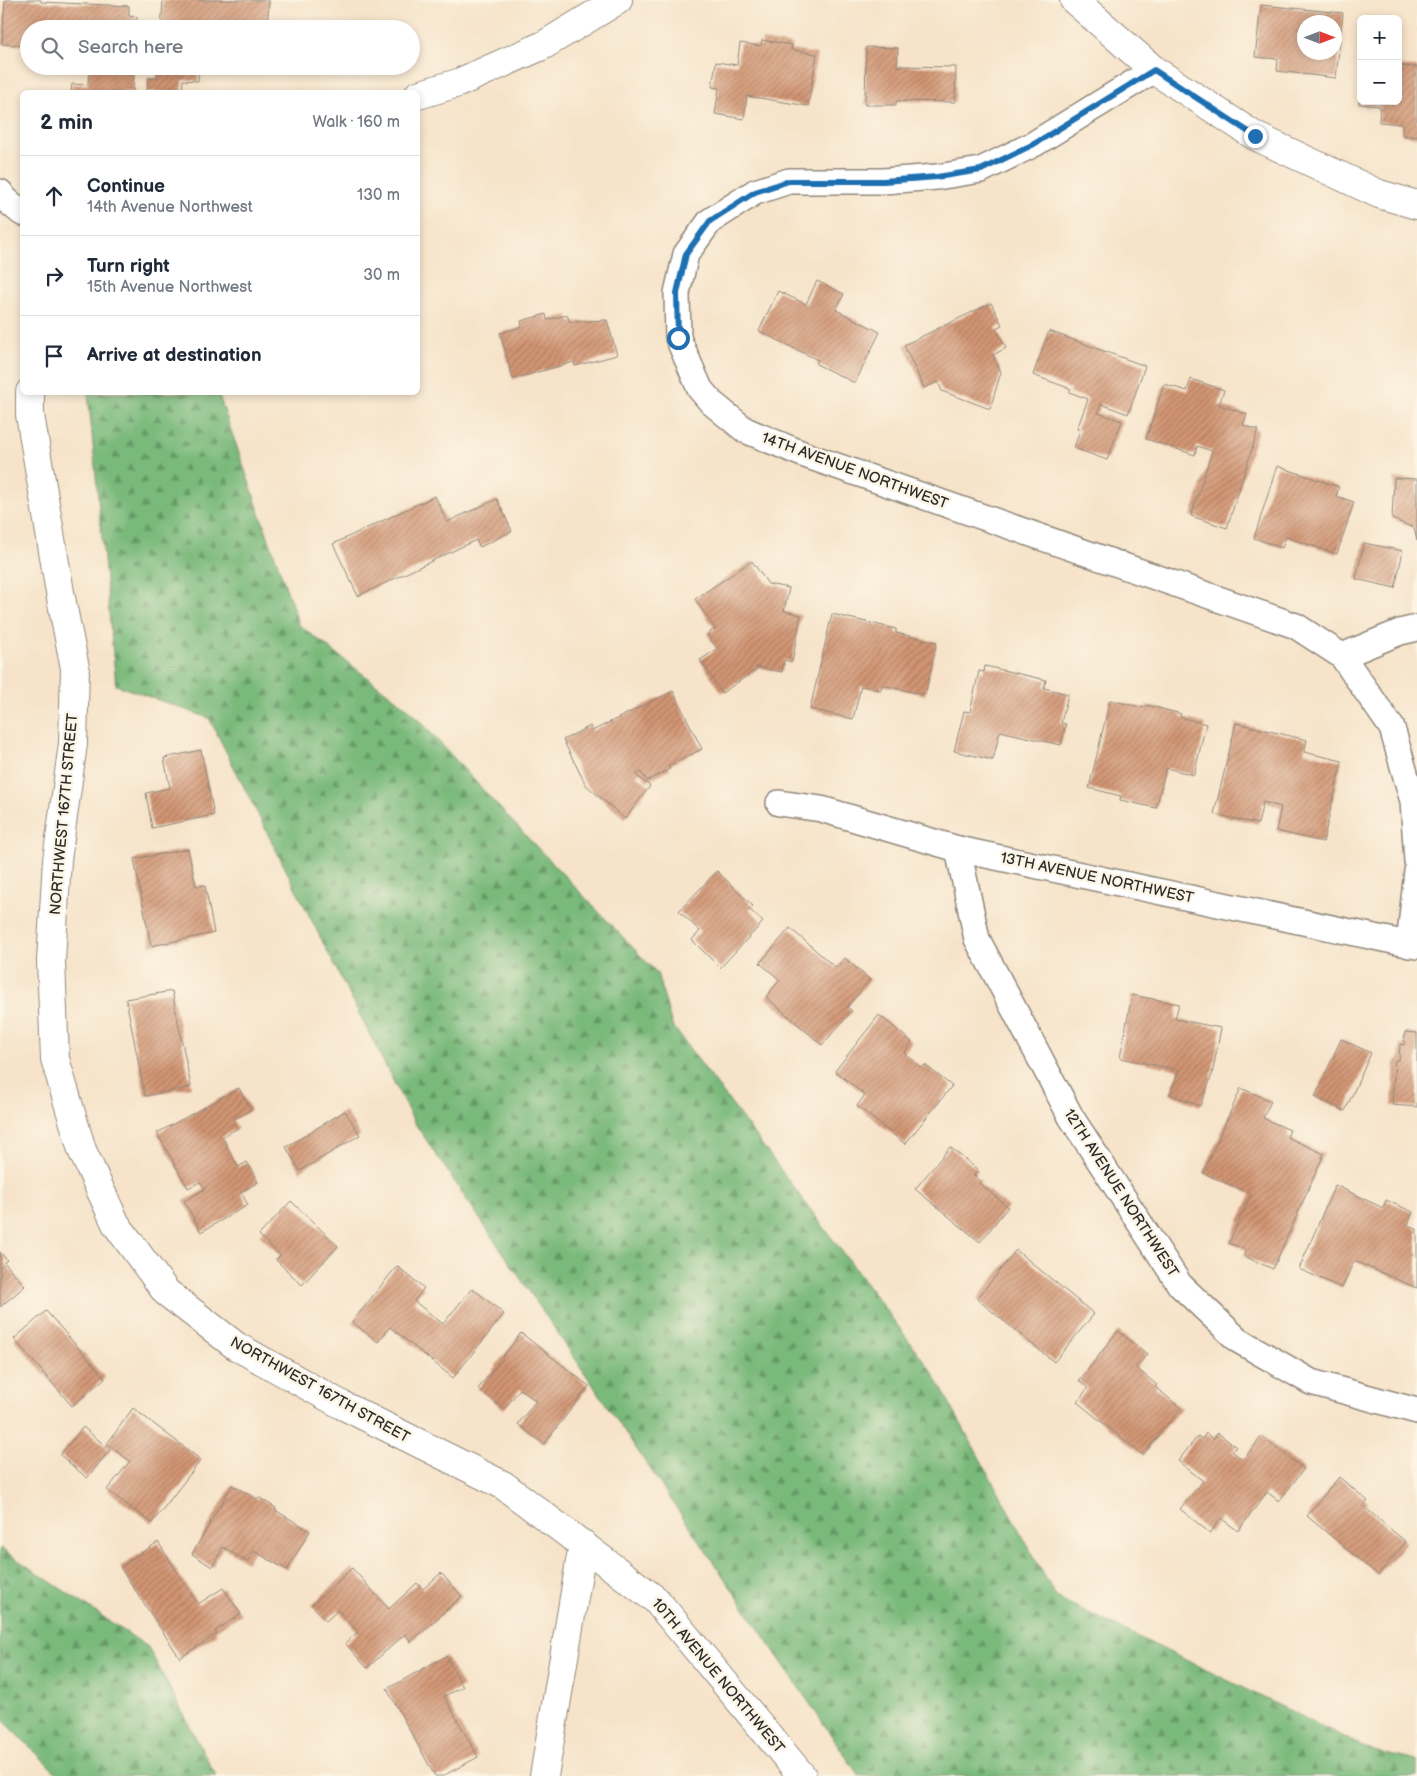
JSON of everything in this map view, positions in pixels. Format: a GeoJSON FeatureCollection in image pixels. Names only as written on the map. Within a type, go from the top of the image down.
{"type":"FeatureCollection","features":[{"type":"Feature","properties":{"kind":"street"},"geometry":{"type":"LineString","coordinates":[[420,94],[458,83],[544,45],[618,0]]}},
{"type":"Feature","properties":{"kind":"street"},"geometry":{"type":"LineString","coordinates":[[1074,0],[1154,70],[1255,136],[1379,194],[1417,205]]}},
{"type":"Feature","properties":{"kind":"street","name":"14TH AVENUE NORTHWEST"},"geometry":{"type":"LineString","coordinates":[[1154,70],[1034,144],[981,170],[937,177],[883,181],[789,181],[755,192],[710,221],[686,254],[677,293],[678,338],[700,389],[712,403],[745,430],[805,456],[1296,626],[1342,656]]}},
{"type":"Feature","properties":{"kind":"street"},"geometry":{"type":"LineString","coordinates":[[0,192],[5,199],[20,211]]}},
{"type":"Feature","properties":{"kind":"street","name":"NORTHWEST 167TH STREET"},"geometry":{"type":"LineString","coordinates":[[30,395],[30,415],[61,598],[75,668],[73,744],[57,860],[54,906],[52,966],[55,1059],[82,1150],[116,1224],[166,1292],[236,1346],[342,1405],[503,1485],[584,1544]]}},
{"type":"Feature","properties":{"kind":"street"},"geometry":{"type":"LineString","coordinates":[[1417,628],[1400,632],[1342,656],[1392,728],[1413,801],[1417,861]]}},
{"type":"Feature","properties":{"kind":"street","name":"13TH AVENUE NORTHWEST"},"geometry":{"type":"LineString","coordinates":[[779,803],[821,809],[958,849],[1413,946]]}},
{"type":"Feature","properties":{"kind":"street","name":"12TH AVENUE NORTHWEST"},"geometry":{"type":"LineString","coordinates":[[958,849],[977,939],[1071,1117],[1180,1285],[1238,1340],[1311,1382],[1417,1412]]}},
{"type":"Feature","properties":{"kind":"street"},"geometry":{"type":"LineString","coordinates":[[1413,946],[1417,871]]}},
{"type":"Feature","properties":{"kind":"street"},"geometry":{"type":"LineString","coordinates":[[544,1776],[584,1544]]}},
{"type":"Feature","properties":{"kind":"street","name":"10TH AVENUE NORTHWEST"},"geometry":{"type":"LineString","coordinates":[[584,1544],[656,1600],[802,1776]]}},
{"type":"Feature","properties":{"kind":"green space"},"geometry":{"type":"Polygon","coordinates":[[[88,395],[219,395],[299,625],[411,711],[493,801],[657,973],[672,1025],[933,1373],[1056,1597],[1373,1751],[1417,1761],[1417,1776],[859,1776],[414,1122],[209,718],[116,685],[88,395]]]}},
{"type":"Feature","properties":{"kind":"green space"},"geometry":{"type":"Polygon","coordinates":[[[0,1548],[148,1647],[216,1776],[59,1776],[0,1717],[0,1548]]]}},
{"type":"Feature","properties":{"kind":"building"},"geometry":{"type":"Polygon","coordinates":[[[5,0],[41,0],[41,2],[129,6],[129,16],[137,17],[137,20],[20,20],[20,45],[2,44],[5,0]]]}},
{"type":"Feature","properties":{"kind":"building"},"geometry":{"type":"Polygon","coordinates":[[[163,0],[269,0],[268,20],[162,20],[163,0]]]}},
{"type":"Feature","properties":{"kind":"building"},"geometry":{"type":"Polygon","coordinates":[[[1261,5],[1343,13],[1342,22],[1342,15],[1297,15],[1297,60],[1338,60],[1336,78],[1277,71],[1278,59],[1255,57],[1261,5]]]}},
{"type":"Feature","properties":{"kind":"building"},"geometry":{"type":"Polygon","coordinates":[[[762,40],[792,45],[791,50],[817,54],[808,106],[747,96],[744,119],[715,114],[719,88],[712,87],[716,62],[737,65],[740,43],[761,46],[762,40]]]}},
{"type":"Feature","properties":{"kind":"building"},"geometry":{"type":"Polygon","coordinates":[[[866,47],[898,48],[897,66],[956,67],[955,102],[896,101],[896,105],[865,105],[866,47]]]}},
{"type":"Feature","properties":{"kind":"building"},"geometry":{"type":"Polygon","coordinates":[[[1402,66],[1417,67],[1417,137],[1402,135],[1402,124],[1379,122],[1380,106],[1370,105],[1402,105],[1402,66]]]}},
{"type":"Feature","properties":{"kind":"building"},"geometry":{"type":"Polygon","coordinates":[[[89,75],[134,75],[133,90],[71,90],[72,84],[88,85],[89,75]]]}},
{"type":"Feature","properties":{"kind":"building"},"geometry":{"type":"Polygon","coordinates":[[[157,75],[198,75],[198,81],[183,80],[182,90],[147,90],[148,78],[157,78],[157,75]]]}},
{"type":"Feature","properties":{"kind":"building"},"geometry":{"type":"Polygon","coordinates":[[[817,281],[844,294],[836,310],[880,332],[855,383],[816,364],[818,360],[759,331],[778,291],[806,304],[817,281]]]}},
{"type":"Feature","properties":{"kind":"building"},"geometry":{"type":"Polygon","coordinates":[[[991,303],[1002,325],[996,328],[1006,348],[993,355],[1001,372],[990,409],[942,391],[938,382],[924,388],[904,345],[991,303]]]}},
{"type":"Feature","properties":{"kind":"building"},"geometry":{"type":"Polygon","coordinates":[[[546,314],[547,320],[567,315],[570,322],[607,320],[617,355],[575,366],[574,362],[513,379],[500,333],[522,327],[521,321],[546,314]]]}},
{"type":"Feature","properties":{"kind":"building"},"geometry":{"type":"Polygon","coordinates":[[[1049,331],[1145,366],[1128,414],[1101,404],[1098,413],[1122,421],[1107,460],[1074,448],[1080,430],[1077,429],[1088,399],[1069,392],[1071,389],[1033,375],[1049,331]]]}},
{"type":"Feature","properties":{"kind":"building"},"geometry":{"type":"Polygon","coordinates":[[[1191,379],[1224,390],[1219,405],[1247,414],[1243,425],[1258,430],[1227,528],[1191,516],[1212,451],[1197,446],[1195,455],[1146,439],[1164,384],[1187,391],[1191,379]]]}},
{"type":"Feature","properties":{"kind":"building"},"geometry":{"type":"Polygon","coordinates":[[[1277,466],[1339,487],[1336,496],[1354,502],[1337,554],[1286,537],[1282,548],[1254,538],[1277,466]]]}},
{"type":"Feature","properties":{"kind":"building"},"geometry":{"type":"Polygon","coordinates":[[[1394,478],[1417,479],[1417,541],[1414,528],[1392,519],[1394,478]]]}},
{"type":"Feature","properties":{"kind":"building"},"geometry":{"type":"Polygon","coordinates":[[[435,496],[447,522],[497,499],[512,531],[480,547],[476,540],[358,596],[333,544],[435,496]]]}},
{"type":"Feature","properties":{"kind":"building"},"geometry":{"type":"Polygon","coordinates":[[[1364,543],[1403,551],[1395,588],[1356,579],[1364,543]]]}},
{"type":"Feature","properties":{"kind":"building"},"geometry":{"type":"Polygon","coordinates":[[[752,561],[768,584],[789,588],[784,611],[801,615],[792,662],[784,660],[782,672],[756,667],[757,669],[722,693],[700,660],[717,649],[707,634],[715,629],[695,599],[752,561]]]}},
{"type":"Feature","properties":{"kind":"building"},"geometry":{"type":"Polygon","coordinates":[[[832,614],[896,629],[896,633],[937,642],[925,695],[882,685],[881,690],[861,686],[853,719],[810,709],[832,614]]]}},
{"type":"Feature","properties":{"kind":"building"},"geometry":{"type":"Polygon","coordinates":[[[985,666],[1046,680],[1044,688],[1068,694],[1061,723],[1066,724],[1061,745],[1000,731],[993,760],[954,751],[964,711],[970,712],[979,671],[984,672],[985,666]]]}},
{"type":"Feature","properties":{"kind":"building"},"geometry":{"type":"Polygon","coordinates":[[[673,691],[702,749],[668,766],[670,769],[647,781],[641,772],[636,775],[650,786],[625,819],[586,785],[563,740],[590,726],[592,731],[673,691]]]}},
{"type":"Feature","properties":{"kind":"building"},"geometry":{"type":"Polygon","coordinates":[[[1110,700],[1145,708],[1147,705],[1181,714],[1180,717],[1206,724],[1194,775],[1166,768],[1156,808],[1120,800],[1121,796],[1089,788],[1110,700]]]}},
{"type":"Feature","properties":{"kind":"building"},"geometry":{"type":"Polygon","coordinates":[[[1236,723],[1307,740],[1304,752],[1342,761],[1323,842],[1276,831],[1281,807],[1263,802],[1258,824],[1214,814],[1236,723]]]}},
{"type":"Feature","properties":{"kind":"building"},"geometry":{"type":"Polygon","coordinates":[[[201,750],[214,815],[152,828],[146,793],[170,788],[164,758],[201,750]]]}},
{"type":"Feature","properties":{"kind":"building"},"geometry":{"type":"Polygon","coordinates":[[[188,849],[196,886],[205,885],[214,933],[151,946],[134,859],[188,849]]]}},
{"type":"Feature","properties":{"kind":"building"},"geometry":{"type":"Polygon","coordinates":[[[717,871],[753,906],[749,909],[763,922],[720,968],[692,940],[700,931],[679,911],[717,871]]]}},
{"type":"Feature","properties":{"kind":"building"},"geometry":{"type":"Polygon","coordinates":[[[790,928],[836,968],[845,958],[870,980],[847,1007],[852,1011],[822,1045],[766,997],[780,980],[760,963],[790,928]]]}},
{"type":"Feature","properties":{"kind":"building"},"geometry":{"type":"Polygon","coordinates":[[[172,991],[191,1087],[145,1096],[126,999],[172,991]]]}},
{"type":"Feature","properties":{"kind":"building"},"geometry":{"type":"Polygon","coordinates":[[[1132,995],[1179,1004],[1175,1019],[1221,1028],[1212,1075],[1200,1106],[1170,1094],[1179,1070],[1120,1058],[1132,995]]]}},
{"type":"Feature","properties":{"kind":"building"},"geometry":{"type":"Polygon","coordinates":[[[879,1015],[912,1042],[904,1053],[922,1068],[925,1065],[952,1086],[905,1144],[857,1106],[865,1095],[835,1071],[879,1015]]]}},
{"type":"Feature","properties":{"kind":"building"},"geometry":{"type":"Polygon","coordinates":[[[1405,1032],[1417,1033],[1417,1107],[1392,1105],[1395,1060],[1399,1060],[1400,1044],[1404,1045],[1405,1032]]]}},
{"type":"Feature","properties":{"kind":"building"},"geometry":{"type":"Polygon","coordinates":[[[1341,1039],[1371,1053],[1345,1111],[1315,1097],[1341,1039]]]}},
{"type":"Feature","properties":{"kind":"building"},"geometry":{"type":"Polygon","coordinates":[[[239,1088],[251,1110],[233,1120],[238,1128],[222,1137],[238,1167],[247,1162],[258,1182],[241,1192],[248,1205],[201,1232],[184,1201],[205,1189],[200,1182],[188,1188],[157,1133],[239,1088]]]}},
{"type":"Feature","properties":{"kind":"building"},"geometry":{"type":"Polygon","coordinates":[[[1241,1088],[1271,1101],[1263,1118],[1290,1130],[1287,1137],[1324,1154],[1273,1269],[1244,1256],[1246,1250],[1229,1243],[1251,1194],[1203,1173],[1241,1088]]]}},
{"type":"Feature","properties":{"kind":"building"},"geometry":{"type":"Polygon","coordinates":[[[345,1111],[360,1135],[300,1171],[286,1147],[345,1111]]]}},
{"type":"Feature","properties":{"kind":"building"},"geometry":{"type":"Polygon","coordinates":[[[950,1147],[978,1170],[974,1175],[981,1181],[979,1183],[1008,1207],[980,1242],[915,1189],[950,1147]]]}},
{"type":"Feature","properties":{"kind":"building"},"geometry":{"type":"Polygon","coordinates":[[[1335,1185],[1383,1208],[1386,1200],[1413,1212],[1408,1225],[1417,1229],[1417,1288],[1354,1261],[1342,1288],[1299,1269],[1335,1185]]]}},
{"type":"Feature","properties":{"kind":"building"},"geometry":{"type":"Polygon","coordinates":[[[291,1201],[338,1246],[302,1285],[276,1260],[280,1255],[259,1235],[291,1201]]]}},
{"type":"Feature","properties":{"kind":"building"},"geometry":{"type":"Polygon","coordinates":[[[1016,1250],[1094,1314],[1054,1362],[977,1299],[1016,1250]]]}},
{"type":"Feature","properties":{"kind":"building"},"geometry":{"type":"Polygon","coordinates":[[[0,1252],[7,1260],[4,1262],[25,1286],[0,1307],[0,1252]]]}},
{"type":"Feature","properties":{"kind":"building"},"geometry":{"type":"Polygon","coordinates":[[[397,1266],[424,1288],[414,1301],[443,1324],[472,1288],[504,1314],[453,1378],[390,1327],[378,1342],[352,1322],[397,1266]]]}},
{"type":"Feature","properties":{"kind":"building"},"geometry":{"type":"Polygon","coordinates":[[[46,1311],[105,1378],[72,1406],[14,1339],[46,1311]]]}},
{"type":"Feature","properties":{"kind":"building"},"geometry":{"type":"Polygon","coordinates":[[[1118,1331],[1147,1354],[1136,1368],[1157,1385],[1155,1387],[1181,1408],[1143,1455],[1077,1402],[1088,1388],[1079,1381],[1118,1331]]]}},
{"type":"Feature","properties":{"kind":"building"},"geometry":{"type":"Polygon","coordinates":[[[521,1333],[589,1386],[544,1444],[518,1424],[536,1401],[520,1389],[504,1409],[478,1389],[521,1333]]]}},
{"type":"Feature","properties":{"kind":"building"},"geometry":{"type":"Polygon","coordinates":[[[133,1408],[201,1460],[152,1523],[107,1490],[130,1461],[107,1444],[133,1408]]]}},
{"type":"Feature","properties":{"kind":"building"},"geometry":{"type":"Polygon","coordinates":[[[83,1427],[110,1450],[87,1478],[60,1455],[83,1427]]]}},
{"type":"Feature","properties":{"kind":"building"},"geometry":{"type":"Polygon","coordinates":[[[1206,1433],[1213,1439],[1218,1433],[1236,1447],[1232,1451],[1243,1460],[1262,1436],[1304,1469],[1279,1501],[1267,1492],[1238,1531],[1221,1518],[1210,1533],[1180,1509],[1203,1481],[1178,1461],[1198,1436],[1202,1439],[1206,1433]]]}},
{"type":"Feature","properties":{"kind":"building"},"geometry":{"type":"Polygon","coordinates":[[[1339,1477],[1368,1501],[1363,1506],[1406,1542],[1378,1575],[1307,1516],[1339,1477]]]}},
{"type":"Feature","properties":{"kind":"building"},"geometry":{"type":"Polygon","coordinates":[[[232,1485],[257,1499],[258,1497],[276,1508],[275,1510],[310,1531],[287,1570],[254,1551],[247,1562],[223,1547],[212,1567],[192,1554],[232,1485]]]}},
{"type":"Feature","properties":{"kind":"building"},"geometry":{"type":"Polygon","coordinates":[[[158,1542],[198,1604],[223,1588],[241,1614],[215,1631],[217,1634],[180,1658],[120,1567],[158,1542]]]}},
{"type":"Feature","properties":{"kind":"building"},"geometry":{"type":"Polygon","coordinates":[[[352,1568],[389,1609],[417,1583],[423,1589],[441,1573],[462,1596],[411,1642],[405,1634],[367,1668],[345,1643],[358,1632],[338,1610],[326,1621],[312,1605],[352,1568]]]}},
{"type":"Feature","properties":{"kind":"building"},"geometry":{"type":"Polygon","coordinates":[[[446,1656],[463,1687],[444,1696],[478,1757],[443,1776],[435,1776],[387,1689],[446,1656]]]}},
{"type":"Feature","properties":{"kind":"route"},"geometry":{"type":"LineString","coordinates":[[678,338],[677,293],[686,254],[710,221],[755,192],[789,181],[883,181],[937,177],[981,170],[1034,144],[1154,70],[1255,136]]}}]}
